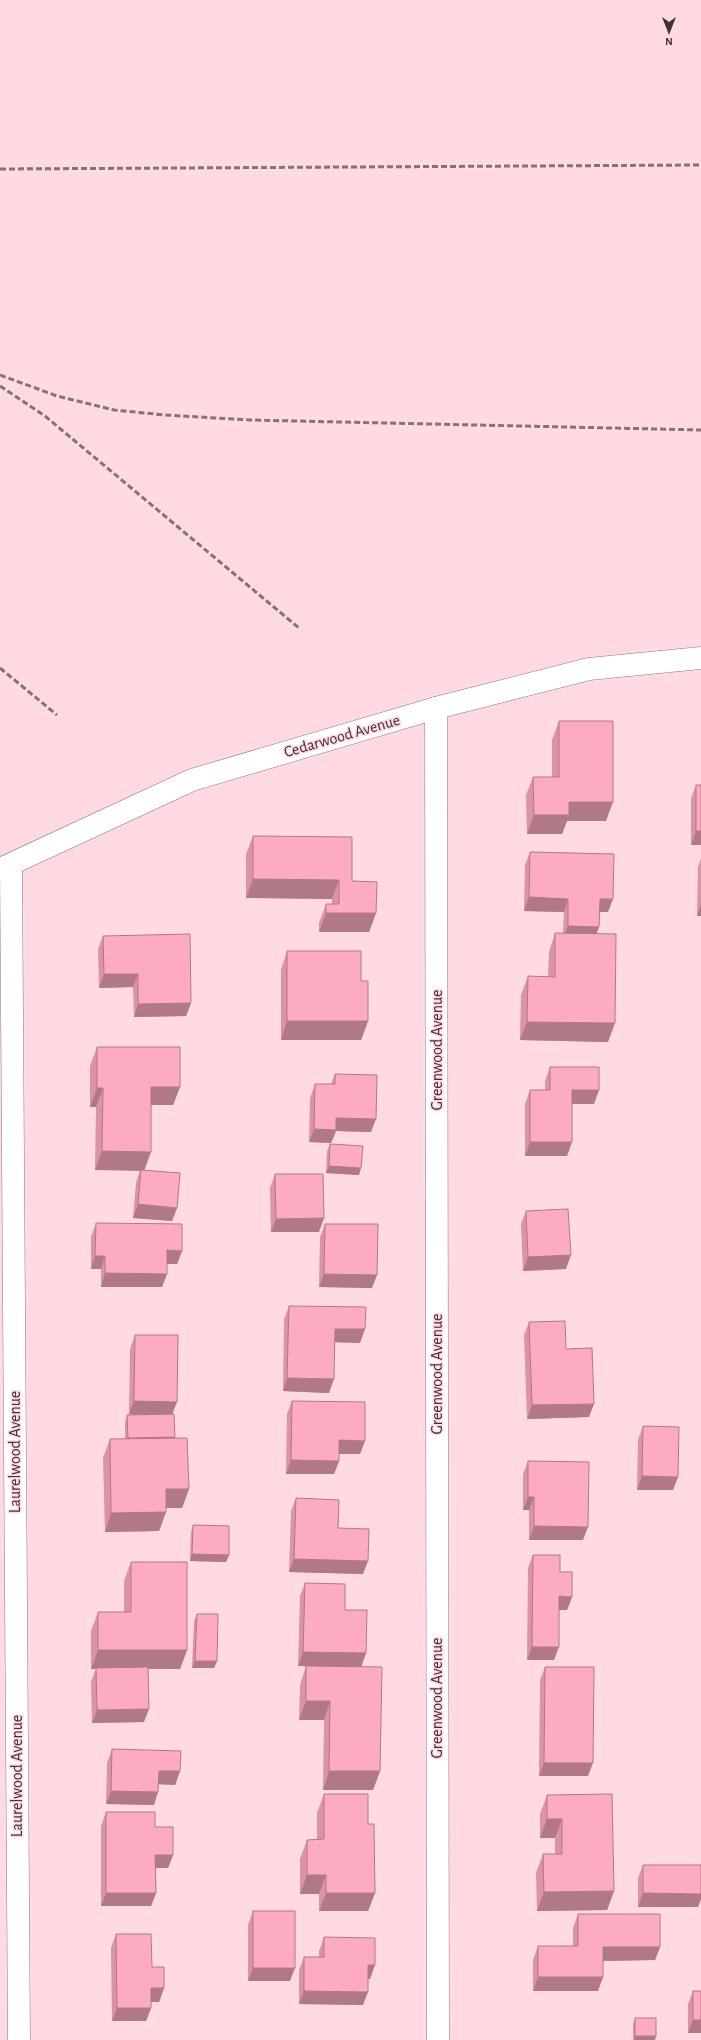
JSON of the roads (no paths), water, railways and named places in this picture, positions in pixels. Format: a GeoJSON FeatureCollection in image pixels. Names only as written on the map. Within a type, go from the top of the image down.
{"type":"FeatureCollection","features":[{"type":"Feature","properties":{"kind":"street","name":"Cedarwood Avenue"},"geometry":{"type":"LineString","coordinates":[[6,867],[192,780],[436,708],[589,669],[701,658]]}},
{"type":"Feature","properties":{"kind":"street","name":"Greenwood Avenue"},"geometry":{"type":"LineString","coordinates":[[436,708],[438,2040]]}},
{"type":"Feature","properties":{"kind":"street","name":"Laurelwood Avenue"},"geometry":{"type":"LineString","coordinates":[[6,867],[19,2040]]}},
{"type":"Feature","properties":{"kind":"railway"},"geometry":{"type":"LineString","coordinates":[[0,169],[701,165]]}},
{"type":"Feature","properties":{"kind":"railway"},"geometry":{"type":"LineString","coordinates":[[0,375],[57,396],[114,410],[165,415],[251,420],[701,430]]}},
{"type":"Feature","properties":{"kind":"railway"},"geometry":{"type":"LineString","coordinates":[[0,386],[45,416],[299,628]]}},
{"type":"Feature","properties":{"kind":"railway"},"geometry":{"type":"LineString","coordinates":[[0,668],[57,715]]}}]}
